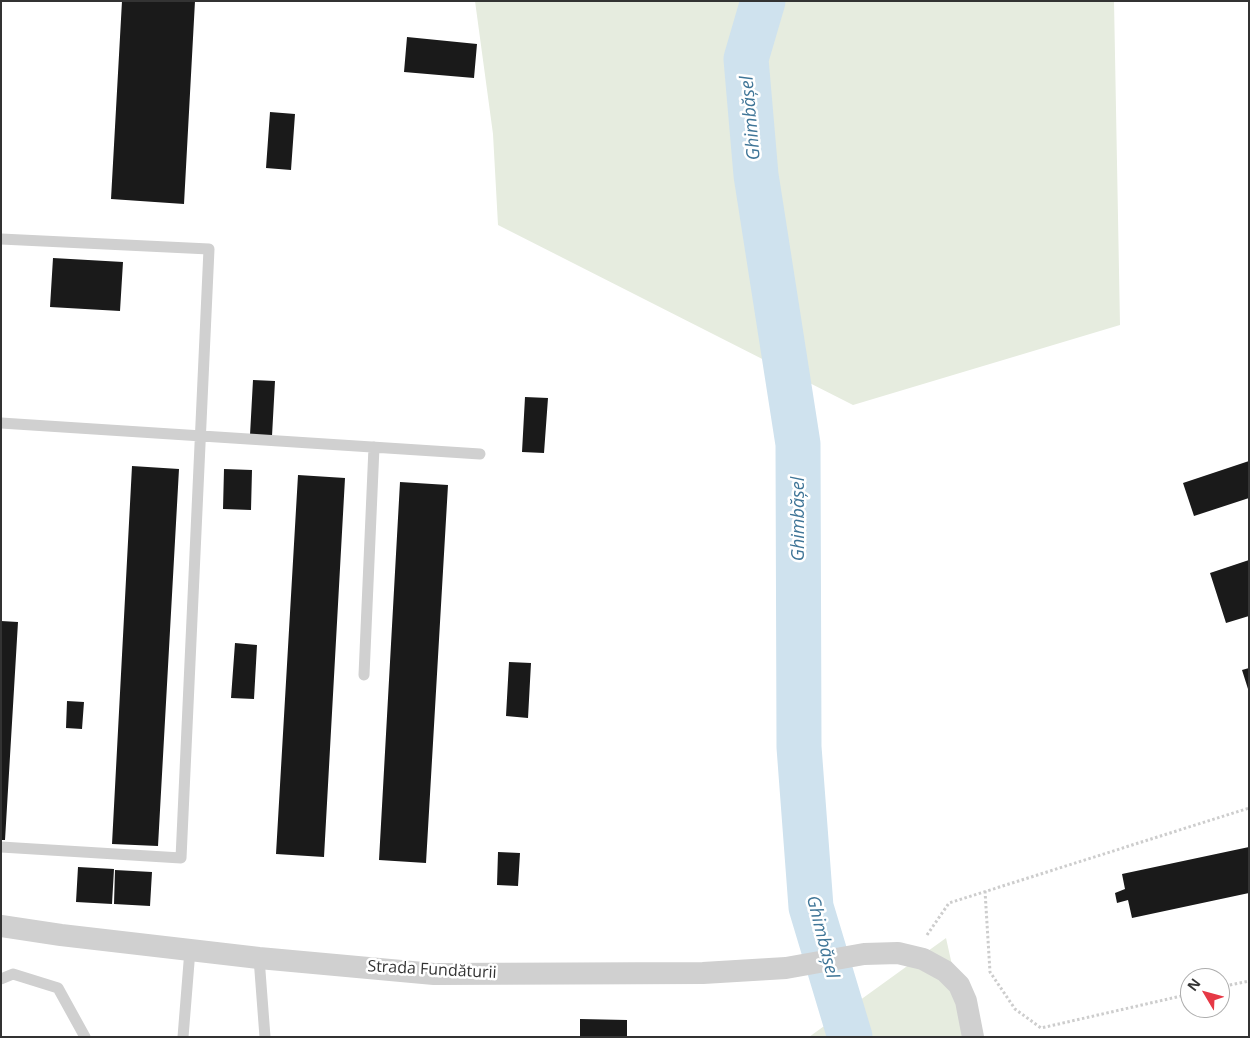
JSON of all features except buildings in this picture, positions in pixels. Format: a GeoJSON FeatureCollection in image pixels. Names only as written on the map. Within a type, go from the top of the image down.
{"type":"FeatureCollection","features":[{"type":"Feature","properties":{"kind":"street","name":"Strada Fundăturii"},"geometry":{"type":"LineString","coordinates":[[1,926],[61,935],[259,958],[434,974],[703,973],[786,968],[864,954],[898,953],[912,956],[945,971],[959,985],[966,1002],[974,1037]]}},
{"type":"Feature","properties":{"kind":"lane"},"geometry":{"type":"LineString","coordinates":[[1,239],[209,249],[181,858],[1,847]]}},
{"type":"Feature","properties":{"kind":"lane"},"geometry":{"type":"LineString","coordinates":[[1,423],[480,454]]}},
{"type":"Feature","properties":{"kind":"lane"},"geometry":{"type":"LineString","coordinates":[[364,675],[374,447]]}},
{"type":"Feature","properties":{"kind":"lane"},"geometry":{"type":"LineString","coordinates":[[184,1037],[190,950]]}},
{"type":"Feature","properties":{"kind":"lane"},"geometry":{"type":"LineString","coordinates":[[259,958],[265,1037]]}},
{"type":"Feature","properties":{"kind":"lane"},"geometry":{"type":"LineString","coordinates":[[1,978],[13,974],[58,988],[85,1037]]}},
{"type":"Feature","properties":{"kind":"path"},"geometry":{"type":"LineString","coordinates":[[912,956],[949,903],[1249,808]]}},
{"type":"Feature","properties":{"kind":"path"},"geometry":{"type":"LineString","coordinates":[[985,891],[990,972],[1015,1009],[1041,1028],[1180,996]]}},
{"type":"Feature","properties":{"kind":"path"},"geometry":{"type":"LineString","coordinates":[[1230,985],[1249,981]]}},
{"type":"Feature","properties":{"kind":"shaded area"},"geometry":{"type":"Polygon","coordinates":[[[475,1],[1114,1],[1120,325],[853,405],[498,225],[493,134],[475,1]]]}},
{"type":"Feature","properties":{"kind":"shaded area"},"geometry":{"type":"Polygon","coordinates":[[[946,938],[968,1037],[809,1037],[946,938]]]}},
{"type":"Feature","properties":{"kind":"waterway","name":"Ghimbășel"},"geometry":{"type":"LineString","coordinates":[[763,1],[746,59],[756,175],[798,444],[799,747],[811,907],[850,1037]]}}]}
